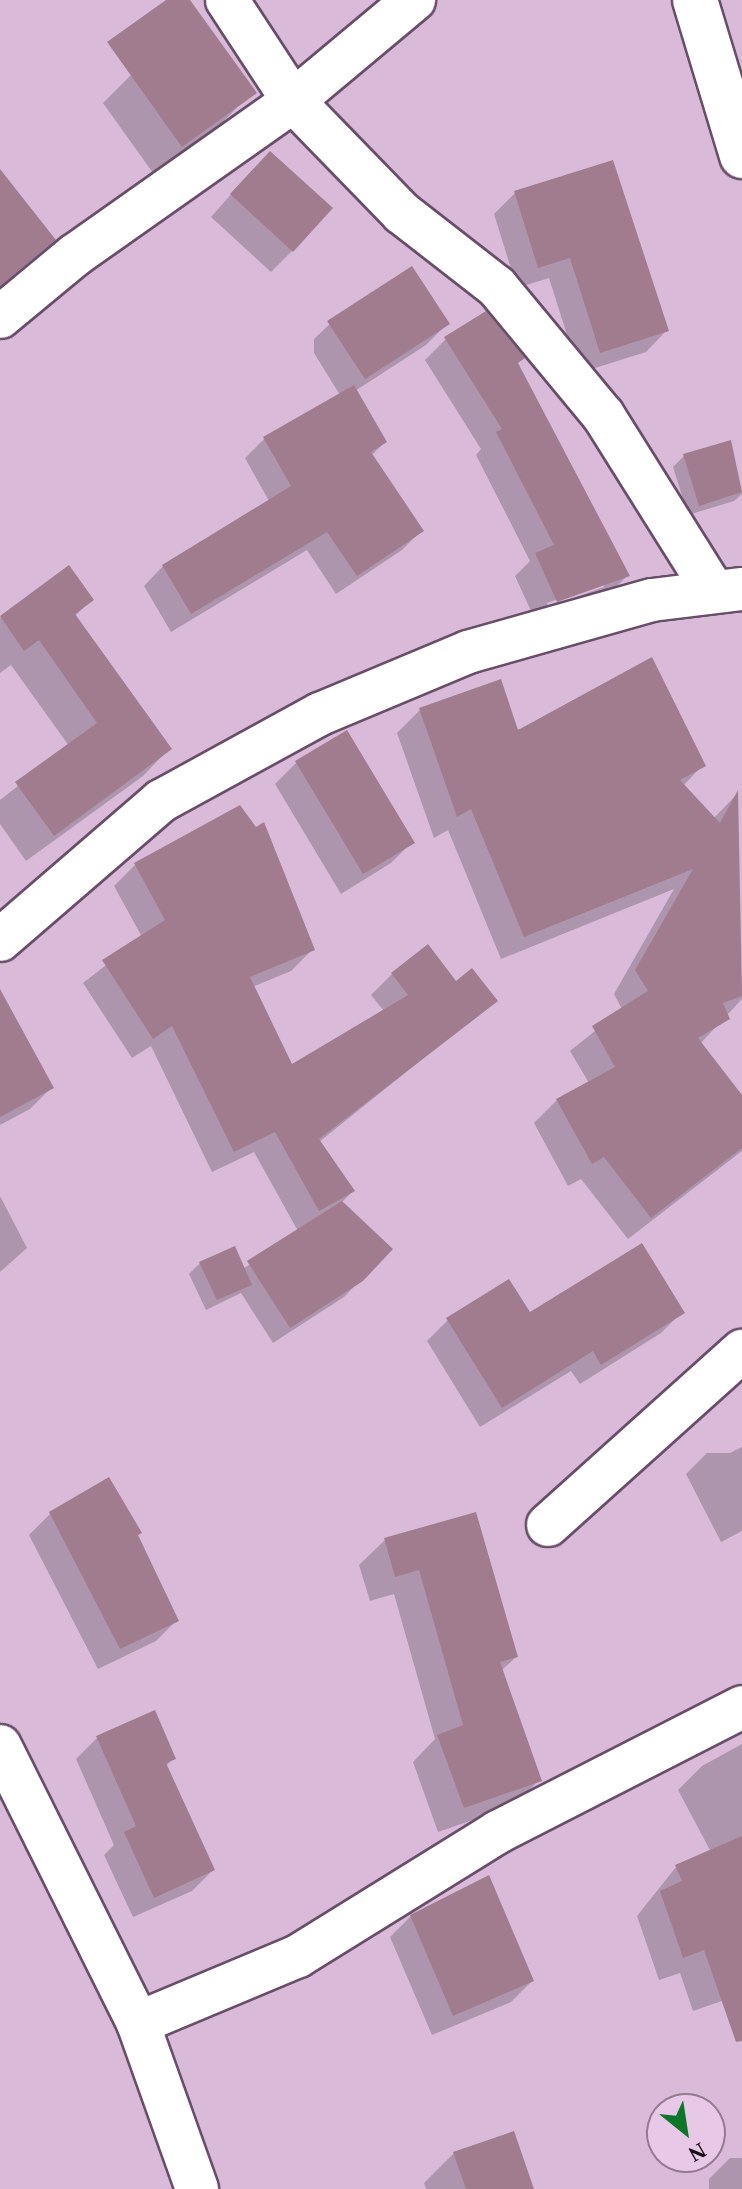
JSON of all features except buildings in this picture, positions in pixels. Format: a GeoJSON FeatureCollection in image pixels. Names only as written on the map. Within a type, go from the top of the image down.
{"type":"FeatureCollection","features":[{"type":"Feature","properties":{"kind":"highway"},"geometry":{"type":"LineString","coordinates":[[695,0],[742,156]]}},
{"type":"Feature","properties":{"kind":"street"},"geometry":{"type":"LineString","coordinates":[[0,940],[161,801],[320,714],[468,652],[652,600],[727,589],[603,415],[497,287],[402,213],[293,101],[227,0]]}},
{"type":"Feature","properties":{"kind":"street"},"geometry":{"type":"LineString","coordinates":[[0,317],[75,255],[293,101],[414,0]]}},
{"type":"Feature","properties":{"kind":"street"},"geometry":{"type":"LineString","coordinates":[[548,1525],[742,1351]]}},
{"type":"Feature","properties":{"kind":"street"},"geometry":{"type":"LineString","coordinates":[[138,2023],[298,1956],[498,1832],[742,1707]]}},
{"type":"Feature","properties":{"kind":"street"},"geometry":{"type":"LineString","coordinates":[[0,1746],[138,2023],[197,2189]]}}]}
